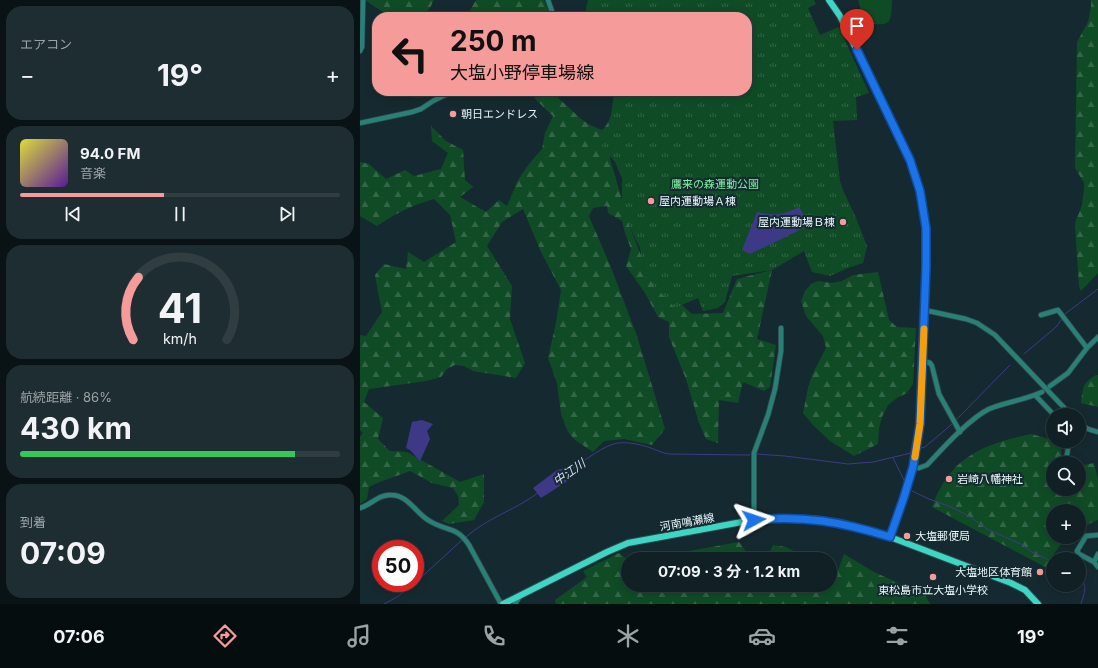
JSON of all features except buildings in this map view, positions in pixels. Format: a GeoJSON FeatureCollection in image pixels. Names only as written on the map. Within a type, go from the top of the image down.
{"type":"FeatureCollection","features":[{"type":"Feature","properties":{"kind":"main road"},"geometry":{"type":"LineString","coordinates":[[829,0],[843,22],[904,145],[922,198],[926,228],[920,424],[913,467],[890,537]]}},
{"type":"Feature","properties":{"kind":"main road","name":"河南鳴瀬線"},"geometry":{"type":"LineString","coordinates":[[502,604],[628,543],[754,520],[786,518],[815,519],[842,523],[890,537],[1011,583],[1024,590],[1038,604]]}},
{"type":"Feature","properties":{"kind":"street"},"geometry":{"type":"LineString","coordinates":[[360,51],[362,47],[363,0]]}},
{"type":"Feature","properties":{"kind":"street"},"geometry":{"type":"LineString","coordinates":[[548,0],[552,12]]}},
{"type":"Feature","properties":{"kind":"street"},"geometry":{"type":"LineString","coordinates":[[360,123],[412,112],[421,109],[442,96]]}},
{"type":"Feature","properties":{"kind":"street"},"geometry":{"type":"LineString","coordinates":[[924,310],[966,319],[995,335],[1064,408]]}},
{"type":"Feature","properties":{"kind":"street"},"geometry":{"type":"LineString","coordinates":[[1041,315],[1058,310],[1087,348]]}},
{"type":"Feature","properties":{"kind":"street"},"geometry":{"type":"LineString","coordinates":[[754,520],[754,453],[768,415],[775,389],[781,351],[781,328]]}},
{"type":"Feature","properties":{"kind":"street"},"geometry":{"type":"LineString","coordinates":[[1050,386],[1068,373],[1087,348],[1098,337]]}},
{"type":"Feature","properties":{"kind":"street"},"geometry":{"type":"LineString","coordinates":[[922,361],[930,363],[932,366],[939,394],[960,432]]}},
{"type":"Feature","properties":{"kind":"street"},"geometry":{"type":"LineString","coordinates":[[913,467],[919,468],[927,465],[972,421],[988,410],[1042,392]]}},
{"type":"Feature","properties":{"kind":"street"},"geometry":{"type":"LineString","coordinates":[[1035,395],[1047,408]]}},
{"type":"Feature","properties":{"kind":"street"},"geometry":{"type":"LineString","coordinates":[[1086,428],[1098,432]]}},
{"type":"Feature","properties":{"kind":"street"},"geometry":{"type":"LineString","coordinates":[[1066,454],[1067,448]]}},
{"type":"Feature","properties":{"kind":"street"},"geometry":{"type":"LineString","coordinates":[[360,508],[384,496],[396,495],[408,501],[429,521],[454,530],[464,538],[502,604]]}},
{"type":"Feature","properties":{"kind":"street"},"geometry":{"type":"LineString","coordinates":[[1098,535],[1086,536],[1077,551],[1079,554],[1094,562],[1098,568]]}},
{"type":"Feature","properties":{"kind":"street"},"geometry":{"type":"LineString","coordinates":[[1094,562],[1098,554]]}},
{"type":"Feature","properties":{"kind":"street"},"geometry":{"type":"LineString","coordinates":[[514,604],[520,596]]}},
{"type":"Feature","properties":{"kind":"green space"},"geometry":{"type":"Polygon","coordinates":[[[365,0],[434,0],[426,12],[383,12],[365,0]]]}},
{"type":"Feature","properties":{"kind":"green space"},"geometry":{"type":"Polygon","coordinates":[[[476,0],[544,0],[549,12],[469,12],[476,0]]]}},
{"type":"Feature","properties":{"kind":"green space","name":"鷹来の森運動公園"},"geometry":{"type":"Polygon","coordinates":[[[588,0],[814,0],[816,4],[808,8],[820,35],[839,27],[869,93],[856,97],[857,120],[833,121],[840,181],[867,246],[863,263],[830,276],[812,272],[804,251],[772,270],[732,276],[725,302],[718,308],[703,311],[698,298],[675,308],[652,283],[642,262],[640,248],[630,227],[622,204],[622,178],[615,162],[602,146],[618,96],[752,96],[752,12],[586,12],[588,0]]]}},
{"type":"Feature","properties":{"kind":"green space"},"geometry":{"type":"Polygon","coordinates":[[[858,0],[892,0],[890,19],[884,24],[865,23],[858,0]]]}},
{"type":"Feature","properties":{"kind":"green space"},"geometry":{"type":"Polygon","coordinates":[[[1091,0],[1098,0],[1098,273],[1081,291],[1079,286],[1075,226],[1082,205],[1084,189],[1084,183],[1075,168],[1077,42],[1088,22],[1091,0]]]}},
{"type":"Feature","properties":{"kind":"green space"},"geometry":{"type":"Polygon","coordinates":[[[409,96],[429,96],[426,97],[409,96]]]}},
{"type":"Feature","properties":{"kind":"green space"},"geometry":{"type":"Polygon","coordinates":[[[535,96],[556,96],[581,119],[602,130],[606,126],[610,117],[613,96],[623,96],[610,159],[630,227],[649,276],[692,314],[723,313],[737,279],[772,270],[757,339],[776,345],[770,387],[764,391],[743,382],[738,403],[719,400],[718,443],[706,439],[699,423],[686,379],[669,337],[669,322],[658,317],[645,293],[626,266],[631,249],[622,221],[608,213],[607,206],[593,208],[589,216],[612,270],[637,336],[665,429],[652,445],[624,439],[604,441],[593,452],[575,440],[568,432],[561,414],[557,383],[548,358],[556,323],[561,290],[541,252],[523,209],[502,222],[487,246],[512,286],[510,319],[525,363],[516,378],[473,371],[464,366],[455,365],[447,369],[441,377],[426,381],[369,389],[364,402],[383,418],[378,439],[390,451],[407,452],[460,482],[484,474],[484,502],[474,520],[449,524],[442,521],[459,505],[458,496],[453,488],[432,483],[410,471],[369,487],[367,499],[360,504],[360,437],[363,433],[360,430],[360,335],[366,336],[382,312],[375,275],[384,264],[406,269],[408,252],[424,262],[456,242],[450,215],[434,199],[404,210],[377,226],[360,216],[360,162],[369,164],[386,179],[405,170],[414,176],[441,169],[448,153],[432,141],[431,126],[446,141],[463,150],[465,180],[473,187],[460,197],[486,212],[499,200],[507,206],[518,180],[542,149],[545,133],[553,116],[534,98],[535,96]]]}},
{"type":"Feature","properties":{"kind":"green space"},"geometry":{"type":"Polygon","coordinates":[[[878,272],[889,320],[897,327],[916,328],[913,384],[907,393],[888,405],[882,417],[879,428],[878,444],[854,456],[830,441],[803,413],[812,375],[826,348],[823,336],[806,316],[801,301],[805,291],[811,284],[818,281],[832,283],[842,281],[853,275],[878,272]]]}},
{"type":"Feature","properties":{"kind":"green space"},"geometry":{"type":"Polygon","coordinates":[[[1096,375],[1098,375],[1098,407],[1081,403],[1084,386],[1096,375]]]}},
{"type":"Feature","properties":{"kind":"green space"},"geometry":{"type":"Polygon","coordinates":[[[1031,434],[1046,438],[1046,448],[1061,448],[1062,456],[1046,456],[1046,496],[1086,496],[1086,465],[1094,463],[1098,480],[1098,520],[1086,525],[1086,504],[1046,504],[1046,544],[1061,544],[1056,552],[1046,552],[1045,567],[932,507],[938,492],[949,475],[958,465],[979,450],[1004,441],[1031,434]]]}},
{"type":"Feature","properties":{"kind":"green space"},"geometry":{"type":"Polygon","coordinates":[[[739,542],[746,552],[683,552],[739,542]]]}},
{"type":"Feature","properties":{"kind":"green space"},"geometry":{"type":"Polygon","coordinates":[[[773,545],[786,547],[796,552],[770,552],[773,545]]]}},
{"type":"Feature","properties":{"kind":"green space"},"geometry":{"type":"Polygon","coordinates":[[[619,553],[621,555],[621,592],[837,592],[837,573],[844,554],[874,572],[925,595],[930,604],[556,604],[555,600],[587,577],[583,571],[619,553]]]}},
{"type":"Feature","properties":{"kind":"water"},"geometry":{"type":"Polygon","coordinates":[[[799,207],[810,225],[750,254],[742,250],[757,212],[779,214],[799,207]]]}},
{"type":"Feature","properties":{"kind":"water"},"geometry":{"type":"Polygon","coordinates":[[[422,420],[433,424],[427,431],[430,439],[420,461],[410,450],[406,448],[412,422],[422,420]]]}},
{"type":"Feature","properties":{"kind":"water"},"geometry":{"type":"Polygon","coordinates":[[[570,467],[574,471],[566,482],[541,498],[533,488],[557,470],[570,467]]]}},
{"type":"Feature","properties":{"kind":"waterway"},"geometry":{"type":"LineString","coordinates":[[1065,314],[1098,289]]}},
{"type":"Feature","properties":{"kind":"waterway"},"geometry":{"type":"LineString","coordinates":[[1024,354],[1056,327],[1062,319]]}},
{"type":"Feature","properties":{"kind":"waterway"},"geometry":{"type":"LineString","coordinates":[[957,419],[1010,365]]}},
{"type":"Feature","properties":{"kind":"waterway"},"geometry":{"type":"LineString","coordinates":[[921,448],[925,447],[952,424]]}},
{"type":"Feature","properties":{"kind":"waterway","name":"中江川"},"geometry":{"type":"LineString","coordinates":[[572,469],[607,446],[618,443],[641,445],[669,454],[750,455]]}},
{"type":"Feature","properties":{"kind":"waterway","name":"中江川"},"geometry":{"type":"LineString","coordinates":[[756,454],[848,464],[873,462],[911,453]]}},
{"type":"Feature","properties":{"kind":"waterway"},"geometry":{"type":"LineString","coordinates":[[893,458],[905,482]]}},
{"type":"Feature","properties":{"kind":"waterway"},"geometry":{"type":"LineString","coordinates":[[912,491],[969,516],[987,529],[1023,545],[1032,552],[1046,559]]}},
{"type":"Feature","properties":{"kind":"waterway","name":"中江川"},"geometry":{"type":"LineString","coordinates":[[466,537],[483,524],[538,493]]}},
{"type":"Feature","properties":{"kind":"waterway","name":"中江川"},"geometry":{"type":"LineString","coordinates":[[424,575],[462,540]]}},
{"type":"Feature","properties":{"kind":"waterway","name":"中江川"},"geometry":{"type":"LineString","coordinates":[[384,604],[403,592]]}},
{"type":"Feature","properties":{"kind":"waterway"},"geometry":{"type":"LineString","coordinates":[[1081,604],[1085,592]]}},
{"type":"Feature","properties":{"kind":"slow traffic"},"geometry":{"type":"LineString","coordinates":[[915,457],[920,424],[924,329]]}},
{"type":"Feature","properties":{"kind":"place","name":"朝日エンドレス"},"geometry":{"type":"Point","coordinates":[453,114]}},
{"type":"Feature","properties":{"kind":"place","name":"屋内運動場Ａ棟"},"geometry":{"type":"Point","coordinates":[651,201]}},
{"type":"Feature","properties":{"kind":"place","name":"屋内運動場Ｂ棟"},"geometry":{"type":"Point","coordinates":[843,222]}},
{"type":"Feature","properties":{"kind":"place","name":"岩崎八幡神社"},"geometry":{"type":"Point","coordinates":[949,479]}},
{"type":"Feature","properties":{"kind":"place","name":"大塩郵便局"},"geometry":{"type":"Point","coordinates":[907,536]}},
{"type":"Feature","properties":{"kind":"place","name":"大塩地区体育館"},"geometry":{"type":"Point","coordinates":[1040,572]}},
{"type":"Feature","properties":{"kind":"place","name":"東松島市立大塩小学校"},"geometry":{"type":"Point","coordinates":[933,577]}},
{"type":"Feature","properties":{"kind":"route"},"geometry":{"type":"LineString","coordinates":[[754,520],[771,518],[815,519],[842,523],[890,537],[913,467],[920,424],[926,228],[920,191],[910,160],[857,50]]}}]}
